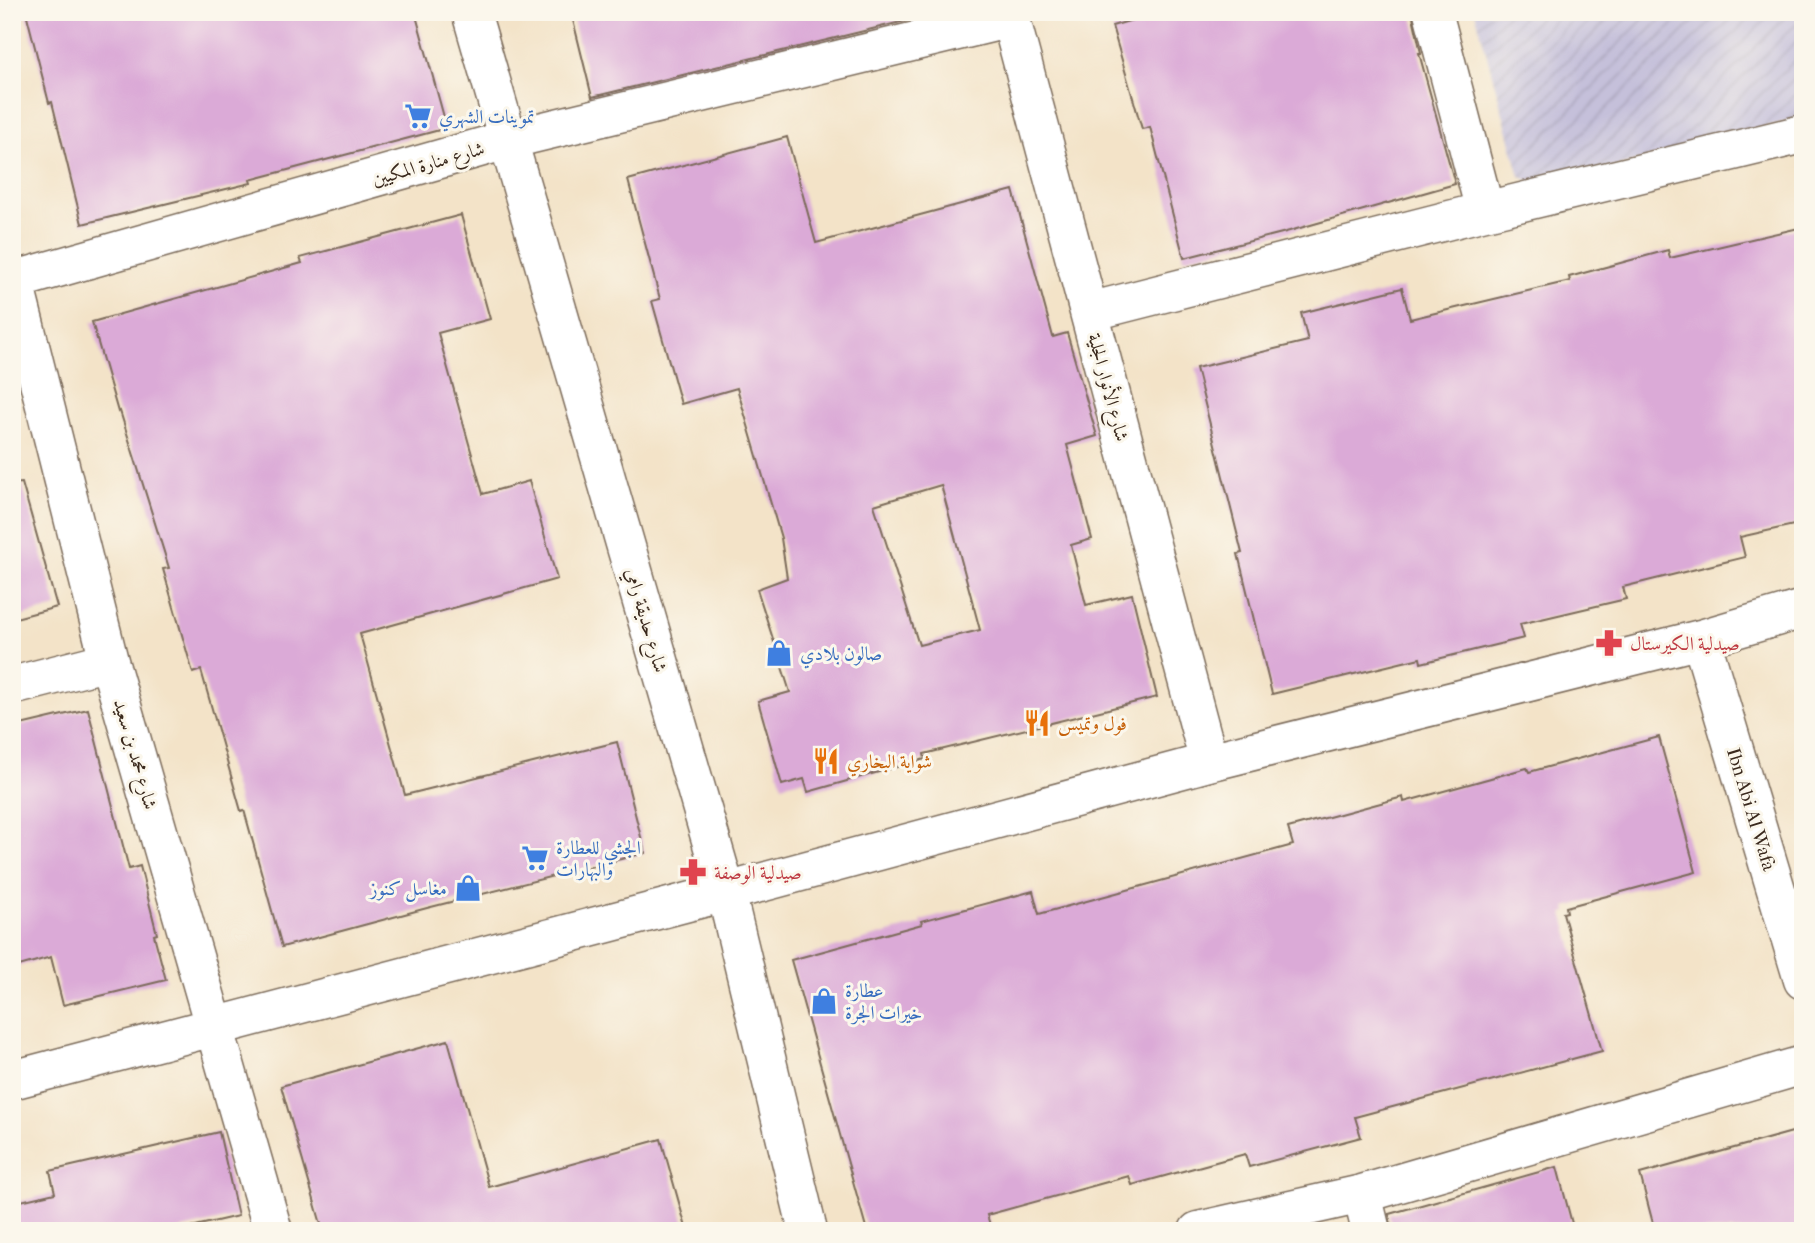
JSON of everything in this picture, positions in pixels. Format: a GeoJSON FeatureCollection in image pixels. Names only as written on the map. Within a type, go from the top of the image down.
{"type":"FeatureCollection","features":[{"type":"Feature","properties":{"kind":"street","name":"شارع حديقة رامي"},"geometry":{"type":"LineString","coordinates":[[471,12],[726,892],[808,1231]]}},
{"type":"Feature","properties":{"kind":"street"},"geometry":{"type":"LineString","coordinates":[[1433,12],[1485,211]]}},
{"type":"Feature","properties":{"kind":"street","name":"شارع منارة المكيين"},"geometry":{"type":"LineString","coordinates":[[13,278],[507,140],[1010,15]]}},
{"type":"Feature","properties":{"kind":"street","name":"شارع الأنوار الجلية"},"geometry":{"type":"LineString","coordinates":[[1010,15],[1209,762]]}},
{"type":"Feature","properties":{"kind":"street"},"geometry":{"type":"LineString","coordinates":[[1089,312],[1485,211],[1803,134]]}},
{"type":"Feature","properties":{"kind":"street","name":"شارع محمد بن سعيد"},"geometry":{"type":"LineString","coordinates":[[13,278],[109,661],[273,1231]]}},
{"type":"Feature","properties":{"kind":"street"},"geometry":{"type":"LineString","coordinates":[[12,1080],[1209,762],[1701,639],[1803,609]]}},
{"type":"Feature","properties":{"kind":"street","name":"Ibn Abi Al Wafa"},"geometry":{"type":"LineString","coordinates":[[1701,639],[1803,980]]}},
{"type":"Feature","properties":{"kind":"street"},"geometry":{"type":"LineString","coordinates":[[12,686],[109,661]]}},
{"type":"Feature","properties":{"kind":"street"},"geometry":{"type":"LineString","coordinates":[[1198,1231],[1362,1194],[1803,1065]]}},
{"type":"Feature","properties":{"kind":"street"},"geometry":{"type":"LineString","coordinates":[[1362,1194],[1371,1231]]}},
{"type":"Feature","properties":{"kind":"shaded area"},"geometry":{"type":"Polygon","coordinates":[[[1475,12],[1803,12],[1803,117],[1541,187],[1520,176],[1475,12]]]}},
{"type":"Feature","properties":{"kind":"building"},"geometry":{"type":"Polygon","coordinates":[[[26,12],[415,12],[447,128],[250,180],[251,183],[82,224],[52,102],[49,103],[26,12]]]}},
{"type":"Feature","properties":{"kind":"building"},"geometry":{"type":"Polygon","coordinates":[[[571,12],[904,12],[905,21],[592,97],[571,12]]]}},
{"type":"Feature","properties":{"kind":"building"},"geometry":{"type":"Polygon","coordinates":[[[1160,12],[1412,12],[1419,53],[1455,184],[1184,258],[1150,127],[1142,129],[1112,26],[1160,12]]]}},
{"type":"Feature","properties":{"kind":"building"},"geometry":{"type":"Polygon","coordinates":[[[787,137],[816,243],[1013,190],[1053,337],[1067,333],[1097,436],[1067,445],[1092,539],[1071,545],[1086,605],[1132,594],[1157,697],[924,754],[925,759],[808,792],[804,779],[782,785],[758,701],[790,692],[757,589],[787,578],[781,538],[737,388],[681,404],[652,301],[660,299],[628,180],[787,137]],[[941,485],[874,505],[919,645],[980,630],[941,485]]]}},
{"type":"Feature","properties":{"kind":"building"},"geometry":{"type":"Polygon","coordinates":[[[461,215],[490,319],[438,333],[483,494],[529,481],[557,579],[360,634],[405,795],[617,742],[645,853],[282,947],[201,670],[193,673],[163,569],[169,568],[92,322],[302,263],[300,258],[461,215]]]}},
{"type":"Feature","properties":{"kind":"building"},"geometry":{"type":"Polygon","coordinates":[[[1803,227],[1803,523],[1740,537],[1745,557],[1623,587],[1626,599],[1520,624],[1524,638],[1421,663],[1420,658],[1272,694],[1238,554],[1242,553],[1196,368],[1308,341],[1301,313],[1402,288],[1410,319],[1570,281],[1569,277],[1668,250],[1670,258],[1803,227]]]}},
{"type":"Feature","properties":{"kind":"building"},"geometry":{"type":"Polygon","coordinates":[[[22,483],[57,607],[12,619],[12,484],[22,483]]]}},
{"type":"Feature","properties":{"kind":"building"},"geometry":{"type":"Polygon","coordinates":[[[88,709],[129,869],[140,866],[166,980],[63,1005],[51,957],[12,968],[12,727],[88,709]]]}},
{"type":"Feature","properties":{"kind":"building"},"geometry":{"type":"Polygon","coordinates":[[[1659,737],[1696,872],[1566,907],[1567,912],[1563,913],[1602,1051],[1355,1117],[1361,1137],[1249,1167],[1245,1154],[1132,1185],[1129,1176],[987,1215],[990,1225],[968,1231],[867,1231],[791,960],[1033,891],[1039,914],[1293,845],[1288,828],[1403,797],[1404,802],[1527,768],[1529,772],[1659,737]]]}},
{"type":"Feature","properties":{"kind":"building"},"geometry":{"type":"Polygon","coordinates":[[[448,1040],[489,1187],[661,1139],[687,1231],[323,1231],[281,1086],[448,1040]]]}},
{"type":"Feature","properties":{"kind":"building"},"geometry":{"type":"Polygon","coordinates":[[[1803,1129],[1803,1231],[1655,1231],[1640,1174],[1803,1129]]]}},
{"type":"Feature","properties":{"kind":"building"},"geometry":{"type":"Polygon","coordinates":[[[219,1132],[238,1216],[174,1231],[12,1231],[12,1203],[55,1193],[50,1171],[219,1132]]]}},
{"type":"Feature","properties":{"kind":"building"},"geometry":{"type":"Polygon","coordinates":[[[1557,1167],[1574,1231],[1392,1231],[1389,1214],[1557,1167]]]}},
{"type":"Feature","properties":{"kind":"place","name":"تموينات الشهري"},"geometry":{"type":"Point","coordinates":[418,116]}},
{"type":"Feature","properties":{"kind":"place","name":"صيدلية الكيرستال"},"geometry":{"type":"Point","coordinates":[1609,643]}},
{"type":"Feature","properties":{"kind":"place","name":"صالون بلادي"},"geometry":{"type":"Point","coordinates":[779,653]}},
{"type":"Feature","properties":{"kind":"place","name":"فول وتميس"},"geometry":{"type":"Point","coordinates":[1037,723]}},
{"type":"Feature","properties":{"kind":"place","name":"شواية البخاري"},"geometry":{"type":"Point","coordinates":[826,761]}},
{"type":"Feature","properties":{"kind":"place","name":"الجشي للعطارة والبهارات"},"geometry":{"type":"Point","coordinates":[535,858]}},
{"type":"Feature","properties":{"kind":"place","name":"صيدلية الوصفة"},"geometry":{"type":"Point","coordinates":[693,872]}},
{"type":"Feature","properties":{"kind":"place","name":"مغاسل كنوز"},"geometry":{"type":"Point","coordinates":[468,888]}},
{"type":"Feature","properties":{"kind":"place","name":"عطارة خيرات الجرة"},"geometry":{"type":"Point","coordinates":[824,1001]}}]}
